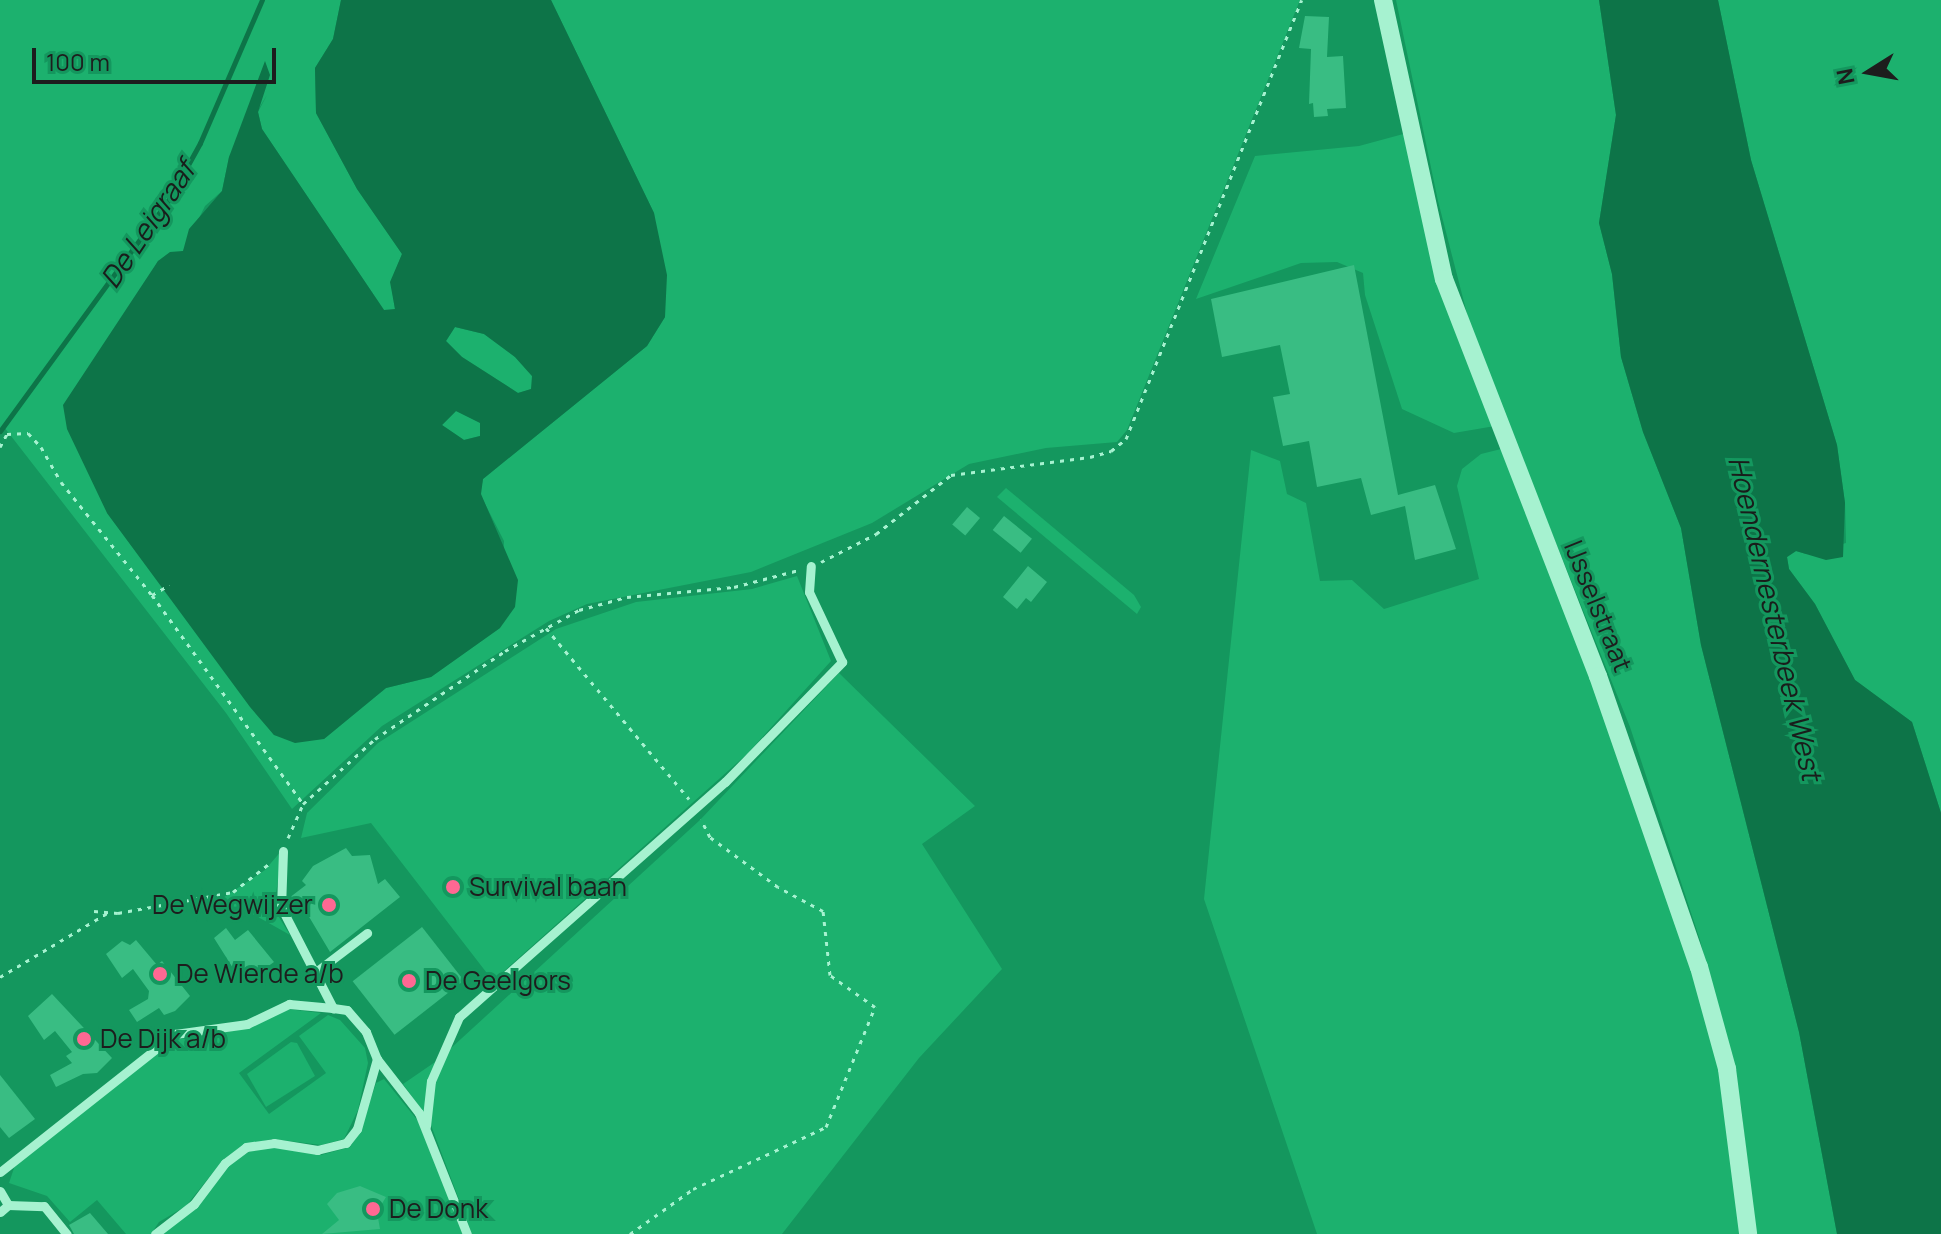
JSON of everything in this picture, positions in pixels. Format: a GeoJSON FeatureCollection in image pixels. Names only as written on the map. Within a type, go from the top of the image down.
{"type":"FeatureCollection","features":[{"type":"Feature","properties":{"kind":"street","name":"IJsselstraat"},"geometry":{"type":"LineString","coordinates":[[1383,0],[1444,279],[1598,676],[1699,967],[1727,1069],[1748,1234]]}},
{"type":"Feature","properties":{"kind":"lane"},"geometry":{"type":"LineString","coordinates":[[426,1126],[431,1081],[459,1017],[695,809],[842,662],[809,592],[811,566]]}},
{"type":"Feature","properties":{"kind":"lane"},"geometry":{"type":"LineString","coordinates":[[283,851],[281,907],[317,971],[333,1008]]}},
{"type":"Feature","properties":{"kind":"lane"},"geometry":{"type":"LineString","coordinates":[[317,971],[367,933]]}},
{"type":"Feature","properties":{"kind":"lane"},"geometry":{"type":"LineString","coordinates":[[0,1172],[175,1034],[247,1024],[289,1004],[333,1008],[347,1010],[374,1046],[377,1059],[426,1126],[467,1234]]}},
{"type":"Feature","properties":{"kind":"lane"},"geometry":{"type":"LineString","coordinates":[[155,1234],[194,1204],[225,1163],[246,1147],[274,1143],[324,1150],[350,1140],[377,1059]]}},
{"type":"Feature","properties":{"kind":"lane"},"geometry":{"type":"LineString","coordinates":[[0,1191],[4,1208],[44,1206],[67,1234]]}},
{"type":"Feature","properties":{"kind":"path"},"geometry":{"type":"LineString","coordinates":[[94,911],[109,912],[233,892],[283,851],[303,804],[375,739],[546,628],[579,610],[627,597],[734,587],[811,566],[876,534],[951,475],[1090,457],[1111,451],[1126,439],[1302,0]]}},
{"type":"Feature","properties":{"kind":"path"},"geometry":{"type":"LineString","coordinates":[[0,447],[7,434],[28,433],[152,595],[303,804]]}},
{"type":"Feature","properties":{"kind":"path"},"geometry":{"type":"LineString","coordinates":[[152,595],[169,585]]}},
{"type":"Feature","properties":{"kind":"path"},"geometry":{"type":"LineString","coordinates":[[546,628],[695,809],[710,837],[778,887],[823,911],[830,975],[875,1007],[826,1127],[693,1189],[630,1234]]}},
{"type":"Feature","properties":{"kind":"path"},"geometry":{"type":"LineString","coordinates":[[0,977],[109,912]]}},
{"type":"Feature","properties":{"kind":"shaded area"},"geometry":{"type":"Polygon","coordinates":[[[0,0],[341,0],[333,39],[315,68],[316,113],[357,189],[402,254],[391,282],[395,310],[384,310],[262,129],[258,112],[267,95],[229,157],[222,191],[205,206],[183,251],[158,261],[141,292],[107,513],[274,735],[324,739],[386,688],[431,677],[500,628],[504,541],[480,494],[483,479],[647,346],[665,317],[654,213],[551,0],[1300,0],[1127,430],[1117,442],[1046,448],[969,464],[872,523],[751,572],[587,604],[549,621],[382,726],[292,809],[226,713],[4,427],[0,432],[0,0]]]}},
{"type":"Feature","properties":{"kind":"shaded area"},"geometry":{"type":"Polygon","coordinates":[[[1396,0],[1599,0],[1616,115],[1599,223],[1612,274],[1621,357],[1643,432],[1681,528],[1701,645],[1799,1032],[1837,1234],[1755,1234],[1741,1105],[1700,940],[1630,727],[1473,337],[1438,201],[1396,0]]]}},
{"type":"Feature","properties":{"kind":"shaded area"},"geometry":{"type":"Polygon","coordinates":[[[1718,0],[1941,0],[1941,813],[1912,722],[1855,680],[1815,604],[1789,569],[1787,557],[1796,551],[1806,554],[1846,543],[1845,503],[1837,445],[1751,160],[1718,0]]]}},
{"type":"Feature","properties":{"kind":"shaded area"},"geometry":{"type":"Polygon","coordinates":[[[1407,133],[1495,426],[1454,433],[1402,409],[1365,295],[1363,273],[1337,262],[1301,263],[1196,299],[1255,156],[1359,146],[1407,133]]]}},
{"type":"Feature","properties":{"kind":"shaded area"},"geometry":{"type":"Polygon","coordinates":[[[455,327],[484,334],[515,357],[532,376],[532,389],[518,393],[462,357],[446,341],[455,327]]]}},
{"type":"Feature","properties":{"kind":"shaded area"},"geometry":{"type":"Polygon","coordinates":[[[456,411],[481,423],[480,436],[464,440],[442,425],[456,411]]]}},
{"type":"Feature","properties":{"kind":"shaded area"},"geometry":{"type":"Polygon","coordinates":[[[1505,448],[1574,614],[1718,1052],[1742,1234],[1317,1234],[1204,899],[1251,450],[1280,461],[1287,494],[1306,503],[1320,581],[1352,580],[1384,609],[1479,579],[1457,486],[1462,469],[1481,454],[1505,448]]]}},
{"type":"Feature","properties":{"kind":"shaded area"},"geometry":{"type":"Polygon","coordinates":[[[1006,488],[1134,595],[1141,607],[1137,614],[997,497],[1006,488]]]}},
{"type":"Feature","properties":{"kind":"shaded area"},"geometry":{"type":"Polygon","coordinates":[[[797,576],[831,661],[747,754],[493,981],[371,823],[301,838],[307,813],[378,743],[556,629],[636,602],[752,589],[797,576]]]}},
{"type":"Feature","properties":{"kind":"shaded area"},"geometry":{"type":"Polygon","coordinates":[[[839,673],[975,806],[922,844],[1002,969],[919,1058],[782,1234],[472,1234],[429,1120],[403,1084],[438,1060],[700,820],[839,673]]]}},
{"type":"Feature","properties":{"kind":"shaded area"},"geometry":{"type":"Polygon","coordinates":[[[282,850],[274,909],[290,935],[240,907],[212,905],[265,870],[282,850]]]}},
{"type":"Feature","properties":{"kind":"shaded area"},"geometry":{"type":"Polygon","coordinates":[[[287,1009],[321,1013],[239,1073],[269,1114],[326,1073],[299,1036],[328,1015],[340,1020],[365,1048],[368,1063],[358,1110],[344,1139],[321,1145],[273,1139],[243,1145],[223,1160],[186,1206],[159,1222],[151,1234],[126,1234],[97,1200],[70,1222],[47,1196],[9,1183],[15,1165],[174,1040],[248,1028],[287,1009]]]}},
{"type":"Feature","properties":{"kind":"shaded area"},"geometry":{"type":"Polygon","coordinates":[[[291,1042],[297,1043],[315,1076],[266,1107],[247,1074],[291,1042]]]}},
{"type":"Feature","properties":{"kind":"shaded area"},"geometry":{"type":"Polygon","coordinates":[[[384,1079],[418,1121],[463,1234],[160,1234],[197,1207],[231,1164],[250,1151],[273,1147],[321,1155],[350,1147],[360,1132],[376,1083],[384,1079]]]}},
{"type":"Feature","properties":{"kind":"water"},"geometry":{"type":"Polygon","coordinates":[[[341,0],[551,0],[654,213],[667,275],[665,317],[647,346],[483,479],[481,494],[518,580],[515,607],[500,628],[431,677],[386,688],[324,739],[295,743],[274,735],[250,707],[107,513],[67,429],[63,405],[158,261],[170,252],[183,251],[189,229],[222,191],[229,157],[265,61],[270,75],[258,112],[262,129],[384,310],[395,309],[390,282],[402,254],[357,189],[316,113],[315,68],[333,39],[341,0]],[[455,327],[446,341],[462,357],[518,393],[531,389],[532,376],[515,357],[484,334],[455,327]],[[456,411],[442,425],[464,440],[480,436],[480,423],[456,411]]]}},
{"type":"Feature","properties":{"kind":"water","name":"Hoendernesterbeek West"},"geometry":{"type":"Polygon","coordinates":[[[1599,0],[1718,0],[1751,160],[1837,445],[1845,503],[1843,557],[1826,560],[1796,551],[1787,557],[1789,569],[1815,604],[1855,680],[1912,722],[1941,813],[1941,1234],[1837,1234],[1799,1032],[1701,645],[1681,528],[1643,432],[1621,357],[1612,274],[1599,223],[1616,115],[1599,0]]]}},
{"type":"Feature","properties":{"kind":"building"},"geometry":{"type":"Polygon","coordinates":[[[1305,16],[1329,17],[1327,57],[1343,56],[1346,108],[1327,109],[1328,116],[1314,117],[1313,103],[1309,104],[1311,49],[1299,48],[1305,16]]]}},
{"type":"Feature","properties":{"kind":"building"},"geometry":{"type":"Polygon","coordinates":[[[1354,265],[1398,495],[1435,485],[1456,549],[1415,560],[1405,506],[1371,515],[1361,478],[1317,487],[1309,441],[1283,446],[1273,397],[1290,394],[1280,345],[1222,357],[1211,299],[1354,265]]]}},
{"type":"Feature","properties":{"kind":"building"},"geometry":{"type":"Polygon","coordinates":[[[967,507],[980,518],[965,536],[952,525],[967,507]]]}},
{"type":"Feature","properties":{"kind":"building"},"geometry":{"type":"Polygon","coordinates":[[[1004,516],[1032,539],[1021,553],[993,530],[1004,516]]]}},
{"type":"Feature","properties":{"kind":"building"},"geometry":{"type":"Polygon","coordinates":[[[1028,566],[1047,582],[1031,602],[1026,598],[1017,609],[1003,597],[1028,566]]]}},
{"type":"Feature","properties":{"kind":"building"},"geometry":{"type":"Polygon","coordinates":[[[346,848],[352,856],[370,855],[378,884],[385,879],[400,897],[330,952],[305,910],[300,913],[289,898],[306,885],[302,881],[313,866],[346,848]]]}},
{"type":"Feature","properties":{"kind":"building","name":"De Geelgors"},"geometry":{"type":"Polygon","coordinates":[[[422,927],[464,981],[395,1035],[353,981],[422,927]]]}},
{"type":"Feature","properties":{"kind":"building"},"geometry":{"type":"Polygon","coordinates":[[[226,928],[235,940],[248,930],[274,962],[243,984],[214,938],[226,928]]]}},
{"type":"Feature","properties":{"kind":"building","name":"De Wierde a/b"},"geometry":{"type":"Polygon","coordinates":[[[136,940],[157,965],[162,961],[190,996],[175,1011],[164,1015],[159,1008],[137,1022],[129,1010],[148,999],[149,991],[133,969],[122,978],[106,954],[122,941],[130,945],[136,940]]]}},
{"type":"Feature","properties":{"kind":"building","name":"De Dijk a/b"},"geometry":{"type":"Polygon","coordinates":[[[52,994],[112,1058],[97,1073],[83,1074],[56,1087],[50,1075],[72,1063],[66,1056],[72,1052],[55,1031],[44,1040],[28,1016],[52,994]]]}},
{"type":"Feature","properties":{"kind":"building"},"geometry":{"type":"Polygon","coordinates":[[[0,1075],[35,1119],[9,1138],[0,1127],[0,1075]]]}},
{"type":"Feature","properties":{"kind":"building","name":"De Donk"},"geometry":{"type":"Polygon","coordinates":[[[360,1186],[386,1197],[377,1212],[380,1229],[322,1234],[339,1220],[327,1204],[337,1193],[360,1186]]]}},
{"type":"Feature","properties":{"kind":"building"},"geometry":{"type":"Polygon","coordinates":[[[90,1213],[108,1234],[74,1234],[69,1225],[90,1213]]]}},
{"type":"Feature","properties":{"kind":"waterway","name":"De Leigraaf"},"geometry":{"type":"LineString","coordinates":[[0,431],[168,201],[200,143],[262,0]]}},
{"type":"Feature","properties":{"kind":"place","name":"Survival baan"},"geometry":{"type":"Point","coordinates":[453,887]}},
{"type":"Feature","properties":{"kind":"place","name":"De Wegwijzer"},"geometry":{"type":"Point","coordinates":[329,905]}},
{"type":"Feature","properties":{"kind":"place","name":"De Wierde a/b"},"geometry":{"type":"Point","coordinates":[160,974]}},
{"type":"Feature","properties":{"kind":"place","name":"De Geelgors"},"geometry":{"type":"Point","coordinates":[409,981]}},
{"type":"Feature","properties":{"kind":"place","name":"De Dijk a/b"},"geometry":{"type":"Point","coordinates":[84,1039]}},
{"type":"Feature","properties":{"kind":"place","name":"De Donk"},"geometry":{"type":"Point","coordinates":[373,1209]}}]}
